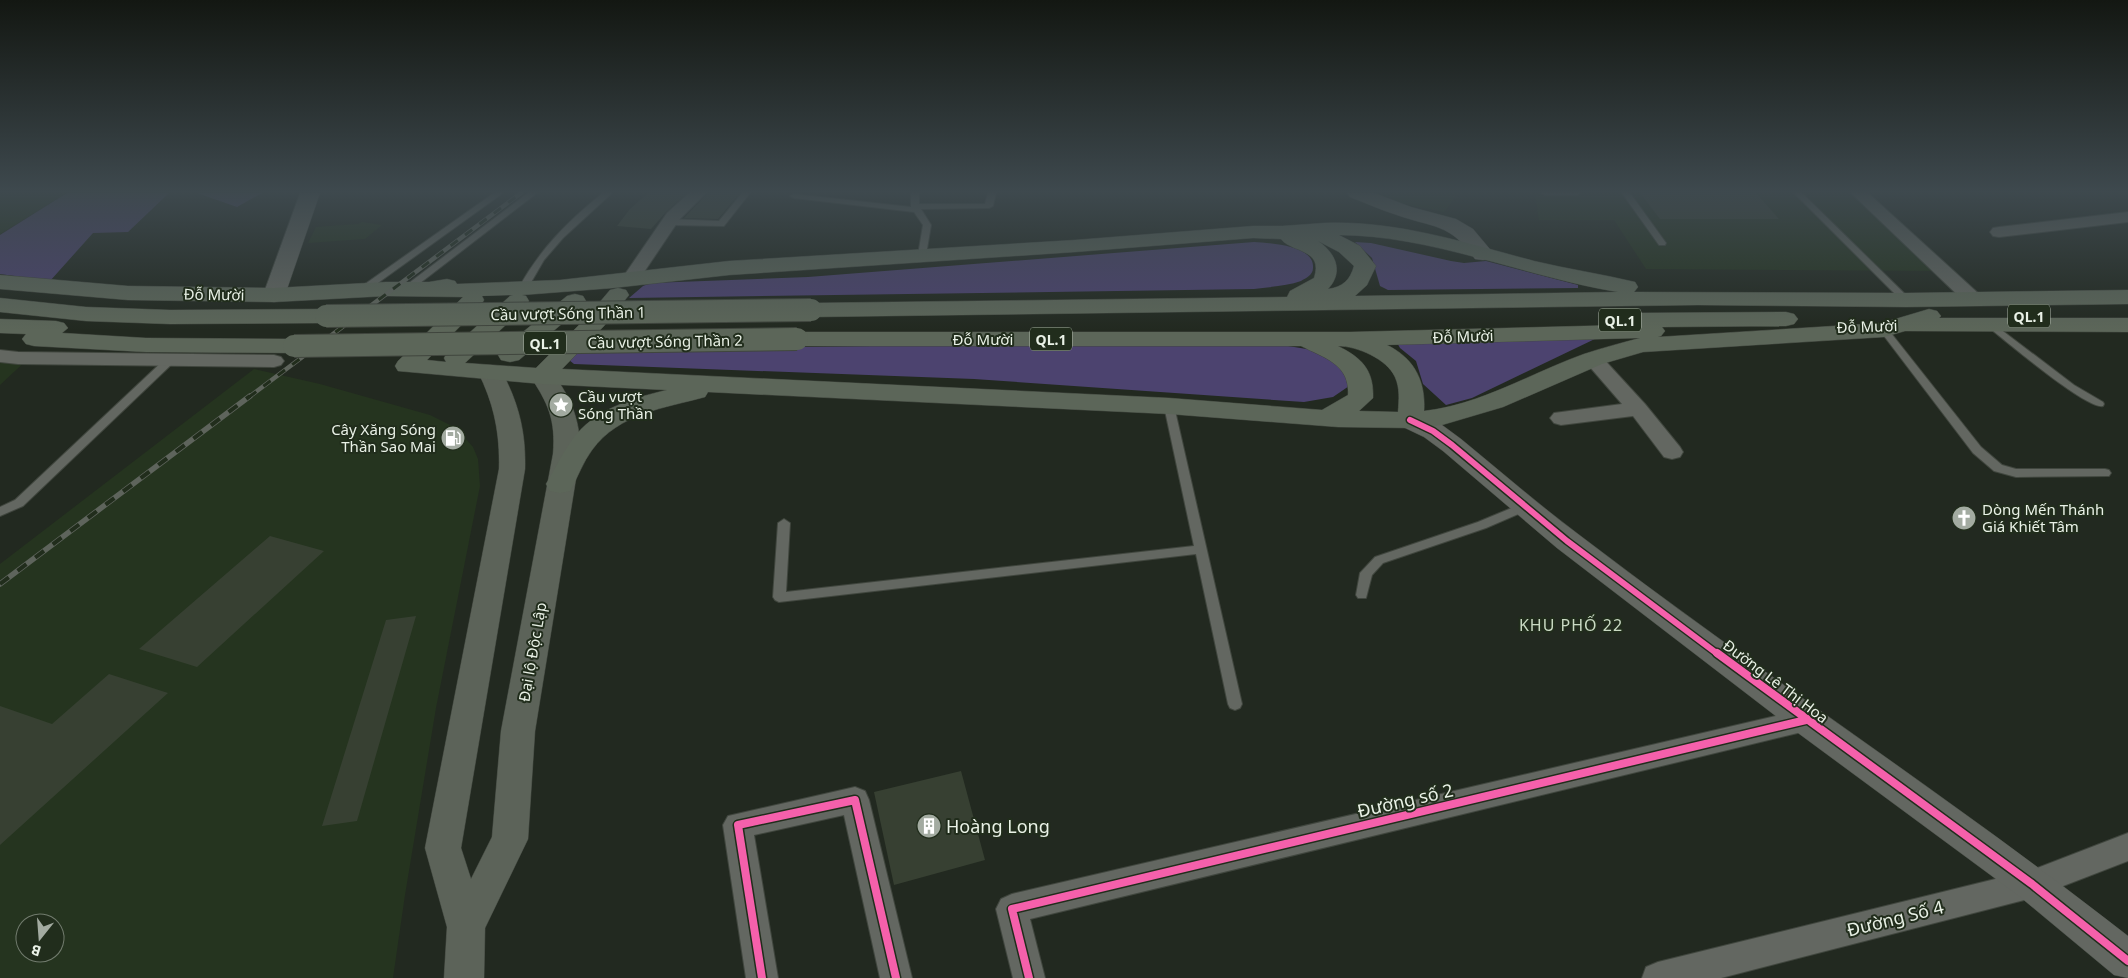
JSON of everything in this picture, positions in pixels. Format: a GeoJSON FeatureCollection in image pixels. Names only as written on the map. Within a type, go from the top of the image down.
{"type":"FeatureCollection","features":[{"type":"Feature","properties":{"kind":"highway"},"geometry":{"type":"LineString","coordinates":[[668,275],[711,269],[1169,239]]}},
{"type":"Feature","properties":{"kind":"highway"},"geometry":{"type":"LineString","coordinates":[[668,275],[701,276],[1260,239]]}},
{"type":"Feature","properties":{"kind":"highway"},"geometry":{"type":"LineString","coordinates":[[1289,239],[1312,246],[1326,264],[1327,272],[1323,282],[1289,300]]}},
{"type":"Feature","properties":{"kind":"highway"},"geometry":{"type":"LineString","coordinates":[[1289,300],[1328,296],[1353,289],[1362,279],[1365,266],[1360,257],[1349,248],[1328,239]]}},
{"type":"Feature","properties":{"kind":"highway"},"geometry":{"type":"LineString","coordinates":[[1343,239],[1370,242],[1460,260],[1476,259],[1483,254]]}},
{"type":"Feature","properties":{"kind":"highway"},"geometry":{"type":"LineString","coordinates":[[1420,239],[1622,287],[1698,298]]}},
{"type":"Feature","properties":{"kind":"highway","name":"Đỗ Mười"},"geometry":{"type":"LineString","coordinates":[[0,282],[128,293],[274,295],[419,289],[442,292],[528,288],[668,275]]}},
{"type":"Feature","properties":{"kind":"highway"},"geometry":{"type":"LineString","coordinates":[[542,376],[596,321],[630,280]]}},
{"type":"Feature","properties":{"kind":"highway"},"geometry":{"type":"LineString","coordinates":[[490,372],[586,292],[593,283]]}},
{"type":"Feature","properties":{"kind":"highway","name":"Đỗ Mười"},"geometry":{"type":"LineString","coordinates":[[806,319],[1289,300],[1698,298],[1900,294],[2128,286]]}},
{"type":"Feature","properties":{"kind":"highway"},"geometry":{"type":"LineString","coordinates":[[443,369],[528,288]]}},
{"type":"Feature","properties":{"kind":"highway"},"geometry":{"type":"LineString","coordinates":[[481,289],[407,366],[542,376],[1169,406],[1325,418],[1410,420],[1442,417],[1494,401],[1592,359],[1642,345],[1895,327],[1929,316]]}},
{"type":"Feature","properties":{"kind":"highway","name":"Đỗ Mười"},"geometry":{"type":"LineString","coordinates":[[1328,296],[1648,290],[1900,294]]}},
{"type":"Feature","properties":{"kind":"highway","name":"Đỗ Mười"},"geometry":{"type":"LineString","coordinates":[[1966,292],[2128,297]]}},
{"type":"Feature","properties":{"kind":"highway","name":"Đỗ Mười"},"geometry":{"type":"LineString","coordinates":[[0,293],[54,299],[159,305],[332,311]]}},
{"type":"Feature","properties":{"kind":"highway","name":"Đỗ Mười"},"geometry":{"type":"LineString","coordinates":[[0,306],[86,314],[170,317],[332,311]]}},
{"type":"Feature","properties":{"kind":"highway","name":"Cầu vượt Sóng Thần 1"},"geometry":{"type":"LineString","coordinates":[[332,311],[806,319]]}},
{"type":"Feature","properties":{"kind":"highway","name":"Đỗ Mười"},"geometry":{"type":"LineString","coordinates":[[806,319],[1308,332],[1929,316],[2128,316]]}},
{"type":"Feature","properties":{"kind":"highway","name":"Cầu vượt Sóng Thần 2"},"geometry":{"type":"LineString","coordinates":[[299,339],[806,319]]}},
{"type":"Feature","properties":{"kind":"highway","name":"Đỗ Mười"},"geometry":{"type":"LineString","coordinates":[[1350,339],[1895,327],[2128,325]]}},
{"type":"Feature","properties":{"kind":"highway","name":"QL.1"},"geometry":{"type":"LineString","coordinates":[[0,326],[299,339]]}},
{"type":"Feature","properties":{"kind":"highway"},"geometry":{"type":"LineString","coordinates":[[1308,332],[1350,339],[1379,350],[1404,368],[1411,387],[1410,420]]}},
{"type":"Feature","properties":{"kind":"highway"},"geometry":{"type":"LineString","coordinates":[[1308,332],[1348,362],[1359,374],[1363,385],[1360,398],[1348,407],[1325,418]]}},
{"type":"Feature","properties":{"kind":"highway","name":"QL.1"},"geometry":{"type":"LineString","coordinates":[[0,338],[146,345],[299,339]]}},
{"type":"Feature","properties":{"kind":"highway"},"geometry":{"type":"LineString","coordinates":[[560,484],[585,441],[617,416],[636,407],[692,393],[744,386]]}},
{"type":"Feature","properties":{"kind":"main road","name":"Đại lộ Độc Lập"},"geometry":{"type":"LineString","coordinates":[[464,978],[466,927],[443,848],[509,486],[513,452],[510,417],[504,399],[490,372]]}},
{"type":"Feature","properties":{"kind":"main road","name":"Đại lộ Độc Lập"},"geometry":{"type":"LineString","coordinates":[[466,927],[510,839],[518,731],[560,484],[568,452],[567,424],[558,398],[542,376]]}},
{"type":"Feature","properties":{"kind":"street"},"geometry":{"type":"LineString","coordinates":[[274,295],[294,239]]}},
{"type":"Feature","properties":{"kind":"street"},"geometry":{"type":"LineString","coordinates":[[630,280],[658,239]]}},
{"type":"Feature","properties":{"kind":"street"},"geometry":{"type":"LineString","coordinates":[[1473,239],[1483,254]]}},
{"type":"Feature","properties":{"kind":"street"},"geometry":{"type":"LineString","coordinates":[[1908,239],[1966,292]]}},
{"type":"Feature","properties":{"kind":"street"},"geometry":{"type":"LineString","coordinates":[[0,356],[169,361],[274,361]]}},
{"type":"Feature","properties":{"kind":"street"},"geometry":{"type":"LineString","coordinates":[[1592,359],[1638,409],[1672,452]]}},
{"type":"Feature","properties":{"kind":"street"},"geometry":{"type":"LineString","coordinates":[[1561,418],[1638,409]]}},
{"type":"Feature","properties":{"kind":"street","name":"Đường Lê Thị Hoa"},"geometry":{"type":"LineString","coordinates":[[1410,420],[1433,431],[1452,445],[1568,541],[1806,720],[2032,884],[2128,961]]}},
{"type":"Feature","properties":{"kind":"street","name":"Đường số 2"},"geometry":{"type":"LineString","coordinates":[[1029,978],[1012,909],[1806,720]]}},
{"type":"Feature","properties":{"kind":"street"},"geometry":{"type":"LineString","coordinates":[[762,978],[738,825],[855,800],[896,978]]}},
{"type":"Feature","properties":{"kind":"street","name":"Đường Số 4"},"geometry":{"type":"LineString","coordinates":[[1658,978],[2032,884],[2128,848]]}},
{"type":"Feature","properties":{"kind":"lane"},"geometry":{"type":"LineString","coordinates":[[361,291],[435,239]]}},
{"type":"Feature","properties":{"kind":"lane"},"geometry":{"type":"LineString","coordinates":[[419,289],[479,239]]}},
{"type":"Feature","properties":{"kind":"lane"},"geometry":{"type":"LineString","coordinates":[[528,288],[535,265],[556,239]]}},
{"type":"Feature","properties":{"kind":"lane"},"geometry":{"type":"LineString","coordinates":[[922,255],[925,239]]}},
{"type":"Feature","properties":{"kind":"lane"},"geometry":{"type":"LineString","coordinates":[[1659,239],[1662,243]]}},
{"type":"Feature","properties":{"kind":"lane"},"geometry":{"type":"LineString","coordinates":[[1844,239],[1900,294]]}},
{"type":"Feature","properties":{"kind":"lane"},"geometry":{"type":"LineString","coordinates":[[1992,326],[2070,387],[2099,404]]}},
{"type":"Feature","properties":{"kind":"lane"},"geometry":{"type":"LineString","coordinates":[[1895,327],[1977,450],[1998,468],[2016,473],[2105,473]]}},
{"type":"Feature","properties":{"kind":"lane"},"geometry":{"type":"LineString","coordinates":[[0,512],[19,504],[169,361]]}},
{"type":"Feature","properties":{"kind":"lane"},"geometry":{"type":"LineString","coordinates":[[1169,406],[1235,704]]}},
{"type":"Feature","properties":{"kind":"lane"},"geometry":{"type":"LineString","coordinates":[[1362,595],[1366,573],[1379,560],[1482,525],[1526,506]]}},
{"type":"Feature","properties":{"kind":"lane"},"geometry":{"type":"LineString","coordinates":[[784,523],[779,597],[1201,549]]}},
{"type":"Feature","properties":{"kind":"shaded area"},"geometry":{"type":"Polygon","coordinates":[[[0,239],[88,239],[50,281],[0,274],[0,239]]]}},
{"type":"Feature","properties":{"kind":"shaded area"},"geometry":{"type":"Polygon","coordinates":[[[310,239],[365,239],[365,239],[308,243],[310,239]]]}},
{"type":"Feature","properties":{"kind":"shaded area"},"geometry":{"type":"Polygon","coordinates":[[[1626,239],[1910,239],[1944,271],[1646,269],[1626,239]]]}},
{"type":"Feature","properties":{"kind":"shaded area"},"geometry":{"type":"Polygon","coordinates":[[[1254,242],[1290,247],[1307,254],[1312,260],[1312,273],[1296,283],[1254,289],[629,298],[643,286],[651,283],[808,277],[1254,242]]]}},
{"type":"Feature","properties":{"kind":"shaded area"},"geometry":{"type":"Polygon","coordinates":[[[1355,242],[1371,243],[1464,263],[1486,261],[1578,285],[1578,288],[1388,290],[1380,286],[1372,258],[1355,242]]]}},
{"type":"Feature","properties":{"kind":"shaded area"},"geometry":{"type":"Polygon","coordinates":[[[1599,337],[1472,398],[1446,405],[1423,384],[1416,361],[1400,348],[1396,341],[1599,337]]]}},
{"type":"Feature","properties":{"kind":"shaded area"},"geometry":{"type":"Polygon","coordinates":[[[1167,342],[1288,346],[1319,351],[1330,354],[1352,384],[1333,397],[1304,402],[974,379],[574,364],[569,360],[578,350],[1167,342]]]}},
{"type":"Feature","properties":{"kind":"shaded area"},"geometry":{"type":"Polygon","coordinates":[[[0,354],[30,357],[0,385],[0,354]]]}},
{"type":"Feature","properties":{"kind":"shaded area"},"geometry":{"type":"Polygon","coordinates":[[[254,369],[320,384],[430,415],[454,427],[473,447],[478,459],[480,486],[436,708],[393,978],[0,978],[0,564],[254,369]]]}},
{"type":"Feature","properties":{"kind":"building"},"geometry":{"type":"Polygon","coordinates":[[[270,536],[324,551],[197,667],[139,649],[270,536]]]}},
{"type":"Feature","properties":{"kind":"building"},"geometry":{"type":"Polygon","coordinates":[[[416,616],[357,821],[322,826],[386,620],[416,616]]]}},
{"type":"Feature","properties":{"kind":"building"},"geometry":{"type":"Polygon","coordinates":[[[109,674],[168,693],[0,845],[0,706],[52,724],[109,674]]]}},
{"type":"Feature","properties":{"kind":"building","name":"Hoàng Long"},"geometry":{"type":"Polygon","coordinates":[[[961,771],[985,860],[894,885],[874,792],[961,771]]]}},
{"type":"Feature","properties":{"kind":"railway"},"geometry":{"type":"LineString","coordinates":[[249,397],[460,239]]}},
{"type":"Feature","properties":{"kind":"railway"},"geometry":{"type":"LineString","coordinates":[[0,584],[250,396]]}},
{"type":"Feature","properties":{"kind":"cycle path"},"geometry":{"type":"LineString","coordinates":[[1410,420],[1433,431],[1452,445],[1567,541],[1806,720],[2032,884],[2128,961]]}},
{"type":"Feature","properties":{"kind":"cycle path"},"geometry":{"type":"LineString","coordinates":[[1029,978],[1012,909],[1806,720]]}},
{"type":"Feature","properties":{"kind":"cycle path"},"geometry":{"type":"LineString","coordinates":[[762,978],[738,825],[855,800],[896,978]]}},
{"type":"Feature","properties":{"kind":"place","name":"Cầu vượt Sóng Thần"},"geometry":{"type":"Point","coordinates":[561,405]}},
{"type":"Feature","properties":{"kind":"place","name":"Cây Xăng Sóng Thần Sao Mai"},"geometry":{"type":"Point","coordinates":[453,438]}},
{"type":"Feature","properties":{"kind":"place","name":"Dòng Mến Thánh Giá Khiết Tâm"},"geometry":{"type":"Point","coordinates":[1964,518]}},
{"type":"Feature","properties":{"kind":"place","name":"Hoàng Long"},"geometry":{"type":"Point","coordinates":[929,826]}},
{"type":"Feature","properties":{"kind":"district","name":"KHU PHỐ 22"},"geometry":{"type":"Point","coordinates":[1571,625]}}]}
